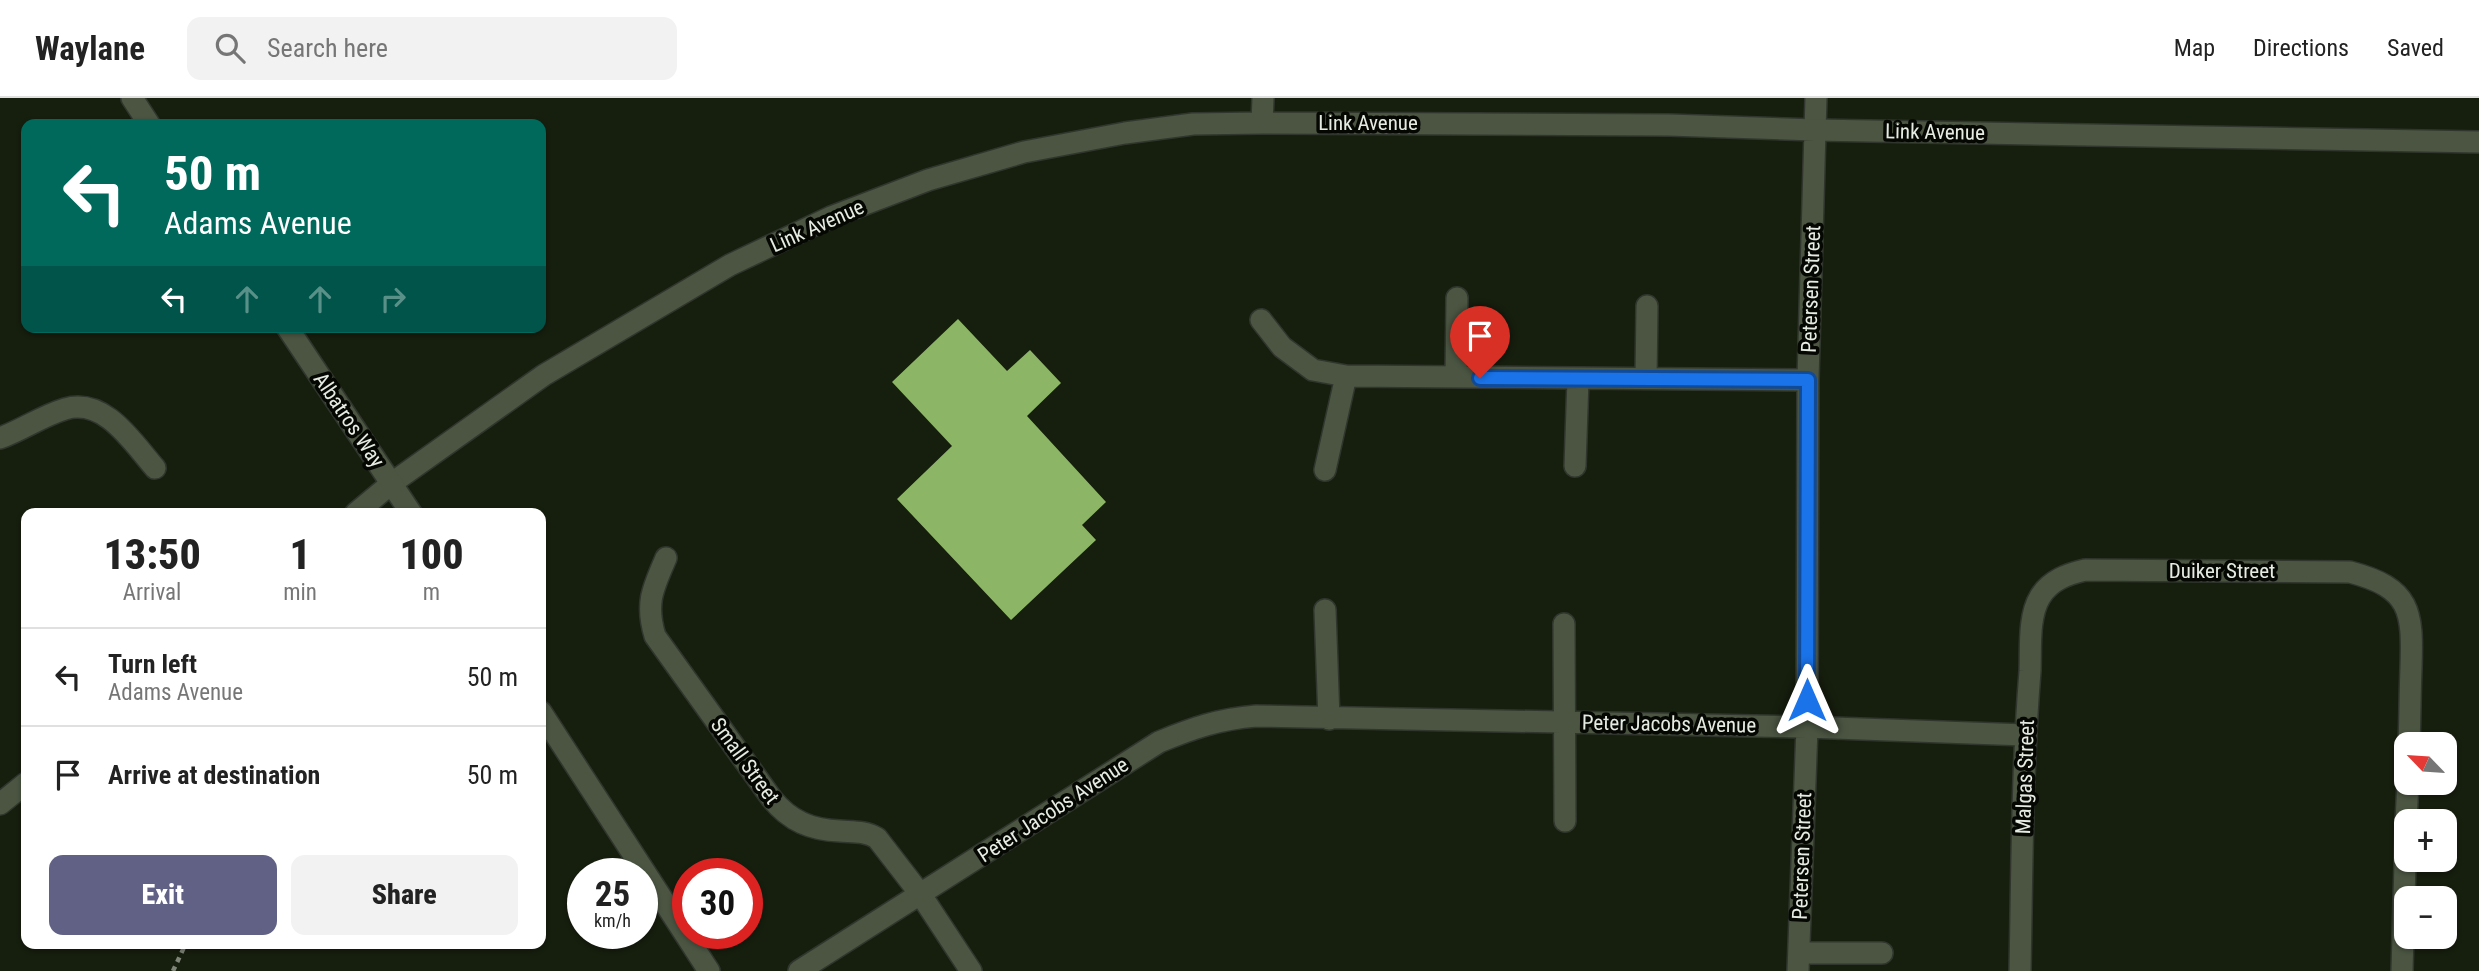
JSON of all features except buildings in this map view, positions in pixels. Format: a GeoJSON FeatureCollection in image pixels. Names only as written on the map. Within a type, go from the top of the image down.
{"type":"FeatureCollection","features":[{"type":"Feature","properties":{"kind":"street"},"geometry":{"type":"LineString","coordinates":[[132,98],[146,119]]}},
{"type":"Feature","properties":{"kind":"street"},"geometry":{"type":"LineString","coordinates":[[1262,123],[1263,98]]}},
{"type":"Feature","properties":{"kind":"street","name":"Petersen Street"},"geometry":{"type":"LineString","coordinates":[[1816,98],[1808,380],[1807,727],[1799,962],[1882,953]]}},
{"type":"Feature","properties":{"kind":"street","name":"Link Avenue"},"geometry":{"type":"LineString","coordinates":[[362,508],[544,375],[730,265],[831,217],[928,180],[1024,152],[1125,133],[1194,124],[1655,125],[2479,142]]}},
{"type":"Feature","properties":{"kind":"street"},"geometry":{"type":"LineString","coordinates":[[1456,377],[1457,298]]}},
{"type":"Feature","properties":{"kind":"street"},"geometry":{"type":"LineString","coordinates":[[1646,378],[1647,306]]}},
{"type":"Feature","properties":{"kind":"street"},"geometry":{"type":"LineString","coordinates":[[1261,320],[1282,347],[1313,370],[1346,376],[1808,380]]}},
{"type":"Feature","properties":{"kind":"street","name":"Albatros Way"},"geometry":{"type":"LineString","coordinates":[[291,333],[408,508]]}},
{"type":"Feature","properties":{"kind":"street"},"geometry":{"type":"LineString","coordinates":[[1325,470],[1346,376]]}},
{"type":"Feature","properties":{"kind":"street"},"geometry":{"type":"LineString","coordinates":[[1575,466],[1578,379]]}},
{"type":"Feature","properties":{"kind":"street"},"geometry":{"type":"LineString","coordinates":[[0,438],[67,408],[83,409],[98,412],[113,420],[155,468]]}},
{"type":"Feature","properties":{"kind":"street","name":"Small Street"},"geometry":{"type":"LineString","coordinates":[[666,558],[651,593],[649,609],[655,636],[772,799],[792,818],[810,827],[868,833],[877,838],[921,895],[971,971]]}},
{"type":"Feature","properties":{"kind":"street","name":"Duiker Street"},"geometry":{"type":"LineString","coordinates":[[2048,587],[2069,574],[2085,570],[2350,572],[2384,585],[2396,594],[2409,615],[2412,629],[2409,732]]}},
{"type":"Feature","properties":{"kind":"street","name":"Malgas Street"},"geometry":{"type":"LineString","coordinates":[[2020,971],[2025,735],[2034,618],[2040,597],[2048,587]]}},
{"type":"Feature","properties":{"kind":"street"},"geometry":{"type":"LineString","coordinates":[[1325,610],[1329,719]]}},
{"type":"Feature","properties":{"kind":"street","name":"Peter Jacobs Avenue"},"geometry":{"type":"LineString","coordinates":[[1564,624],[1565,821]]}},
{"type":"Feature","properties":{"kind":"street","name":"Peter Jacobs Avenue"},"geometry":{"type":"LineString","coordinates":[[799,971],[1158,742],[1227,718],[1256,716],[1807,727],[2025,735]]}},
{"type":"Feature","properties":{"kind":"street"},"geometry":{"type":"LineString","coordinates":[[546,720],[709,971]]}},
{"type":"Feature","properties":{"kind":"street"},"geometry":{"type":"LineString","coordinates":[[0,804],[21,787]]}},
{"type":"Feature","properties":{"kind":"street"},"geometry":{"type":"LineString","coordinates":[[2402,971],[2405,872]]}},
{"type":"Feature","properties":{"kind":"path"},"geometry":{"type":"LineString","coordinates":[[173,971],[183,949]]}},
{"type":"Feature","properties":{"kind":"route"},"geometry":{"type":"LineString","coordinates":[[1480,378],[1808,380],[1807,700]]}}]}
